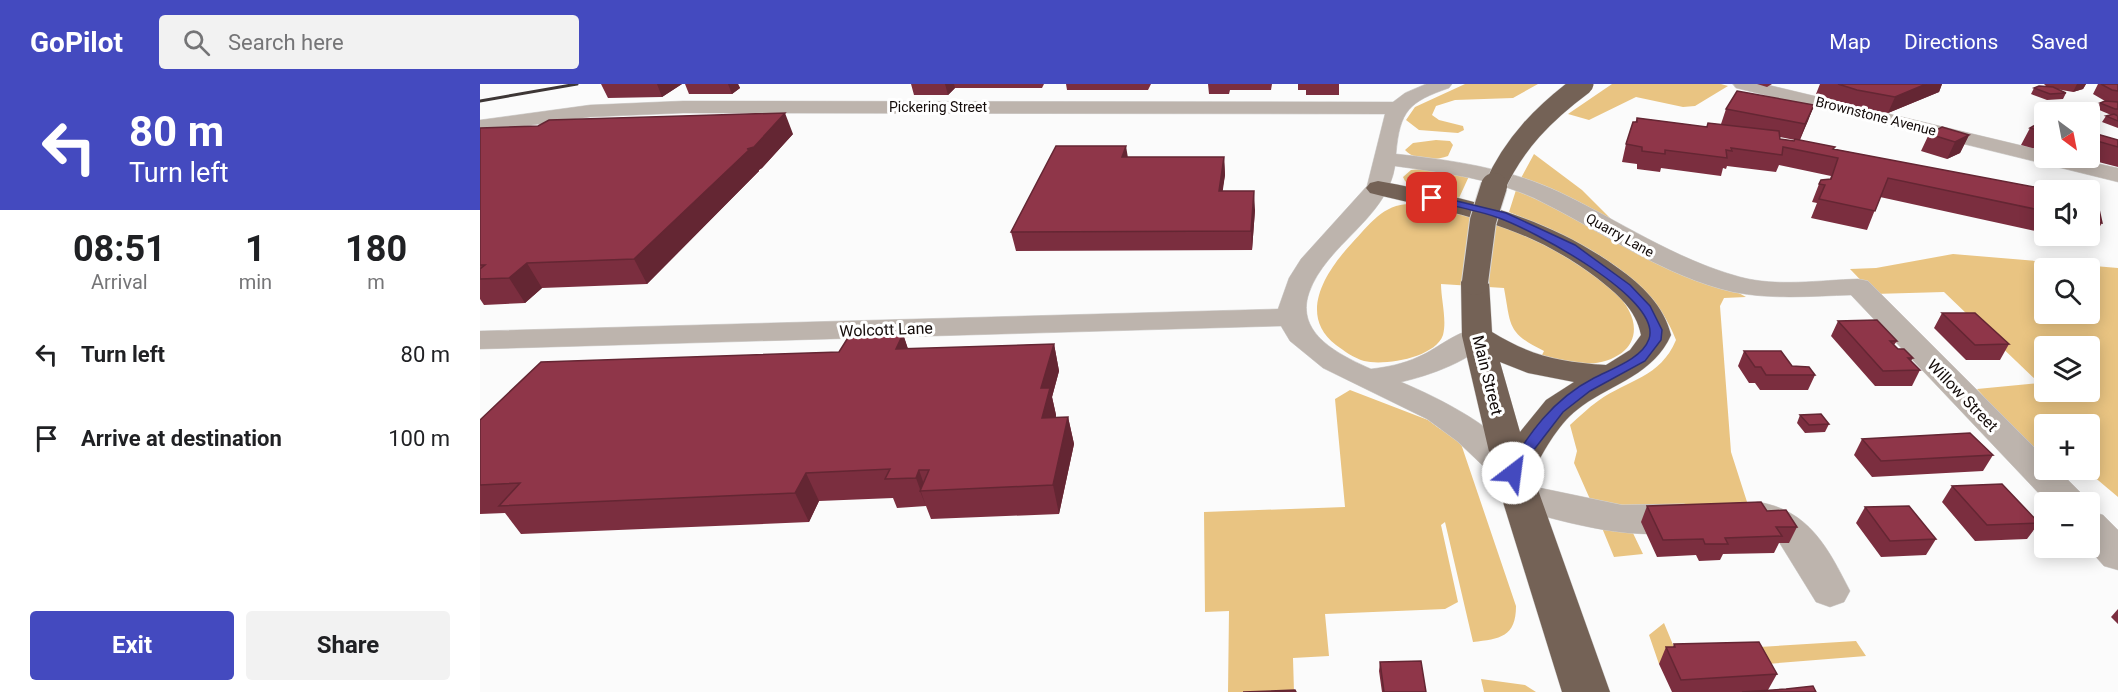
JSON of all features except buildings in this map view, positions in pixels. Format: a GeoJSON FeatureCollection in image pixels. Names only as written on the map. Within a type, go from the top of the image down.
{"type":"FeatureCollection","features":[{"type":"Feature","properties":{"kind":"highway","name":"Main Street"},"geometry":{"type":"LineString","coordinates":[[1583,84],[1541,116],[1522,137],[1497,178],[1482,215],[1476,244],[1475,282],[1477,336],[1517,485],[1586,692]]}},
{"type":"Feature","properties":{"kind":"highway"},"geometry":{"type":"LineString","coordinates":[[1378,188],[1503,215],[1559,241],[1608,272],[1645,309],[1656,335],[1640,359],[1572,396],[1558,409],[1527,449],[1517,485]]}},
{"type":"Feature","properties":{"kind":"highway"},"geometry":{"type":"LineString","coordinates":[[1477,336],[1509,356],[1541,369],[1608,375]]}},
{"type":"Feature","properties":{"kind":"street"},"geometry":{"type":"LineString","coordinates":[[1443,84],[1409,98],[1397,108],[1391,119],[1386,159],[1378,188],[1308,266],[1294,295],[1291,317],[1296,330],[1309,344],[1345,369],[1412,398],[1454,421],[1517,485],[1622,519],[1769,516],[1789,527],[1830,591]]}},
{"type":"Feature","properties":{"kind":"street","name":"Brownstone Avenue"},"geometry":{"type":"LineString","coordinates":[[1742,84],[2034,154]]}},
{"type":"Feature","properties":{"kind":"street","name":"Pickering Street"},"geometry":{"type":"LineString","coordinates":[[480,126],[590,111],[673,107],[1397,108]]}},
{"type":"Feature","properties":{"kind":"street","name":"Quarry Lane"},"geometry":{"type":"LineString","coordinates":[[1386,159],[1461,168],[1526,187],[1559,201],[1656,255],[1735,284],[1766,289],[1858,287]]}},
{"type":"Feature","properties":{"kind":"street","name":"Brownstone Avenue"},"geometry":{"type":"LineString","coordinates":[[2090,168],[2118,175]]}},
{"type":"Feature","properties":{"kind":"street","name":"Willow Street"},"geometry":{"type":"LineString","coordinates":[[1858,287],[2058,492]]}},
{"type":"Feature","properties":{"kind":"street","name":"Wolcott Lane"},"geometry":{"type":"LineString","coordinates":[[480,340],[1291,317]]}},
{"type":"Feature","properties":{"kind":"street"},"geometry":{"type":"LineString","coordinates":[[1368,379],[1400,375],[1423,367],[1454,353],[1477,336]]}},
{"type":"Feature","properties":{"kind":"street"},"geometry":{"type":"LineString","coordinates":[[2100,536],[2118,555]]}},
{"type":"Feature","properties":{"kind":"shaded area"},"geometry":{"type":"Polygon","coordinates":[[[1465,84],[1538,84],[1513,98],[1455,100],[1436,106],[1432,115],[1439,120],[1463,126],[1464,130],[1458,133],[1419,130],[1406,120],[1415,107],[1465,84]]]}},
{"type":"Feature","properties":{"kind":"shaded area"},"geometry":{"type":"Polygon","coordinates":[[[1612,84],[1721,84],[1728,86],[1695,106],[1683,107],[1636,97],[1589,120],[1568,114],[1612,84]]]}},
{"type":"Feature","properties":{"kind":"shaded area"},"geometry":{"type":"Polygon","coordinates":[[[1450,141],[1453,145],[1448,156],[1426,159],[1409,154],[1405,150],[1413,143],[1450,141]]]}},
{"type":"Feature","properties":{"kind":"shaded area"},"geometry":{"type":"Polygon","coordinates":[[[1534,154],[1582,190],[1617,225],[1520,180],[1534,154]]]}},
{"type":"Feature","properties":{"kind":"shaded area"},"geometry":{"type":"Polygon","coordinates":[[[1430,168],[1470,174],[1459,198],[1415,188],[1403,177],[1411,170],[1430,168]]]}},
{"type":"Feature","properties":{"kind":"shaded area"},"geometry":{"type":"Polygon","coordinates":[[[1516,190],[1717,281],[1746,297],[1724,298],[1720,306],[1731,452],[1748,505],[1593,506],[1574,463],[1577,451],[1570,425],[1598,401],[1652,370],[1669,353],[1676,340],[1664,316],[1629,276],[1583,246],[1509,212],[1516,190]]]}},
{"type":"Feature","properties":{"kind":"shaded area"},"geometry":{"type":"Polygon","coordinates":[[[1410,204],[1438,208],[1492,222],[1519,231],[1570,257],[1593,273],[1625,304],[1632,317],[1634,329],[1632,340],[1617,356],[1587,364],[1570,363],[1542,355],[1544,351],[1523,339],[1513,327],[1504,288],[1441,284],[1443,335],[1430,349],[1408,359],[1384,362],[1364,361],[1346,352],[1324,333],[1318,320],[1317,307],[1325,280],[1342,254],[1377,217],[1392,208],[1410,204]]]}},
{"type":"Feature","properties":{"kind":"shaded area"},"geometry":{"type":"Polygon","coordinates":[[[1953,254],[2034,261],[2034,324],[2100,324],[2100,266],[2118,268],[2118,497],[2098,480],[2100,480],[2100,414],[2034,414],[2034,452],[1977,389],[2034,383],[2034,402],[2100,402],[2100,336],[2034,336],[2034,378],[1944,292],[1874,294],[1850,269],[1876,268],[1953,254]]]}},
{"type":"Feature","properties":{"kind":"shaded area"},"geometry":{"type":"Polygon","coordinates":[[[1350,390],[1428,420],[1440,429],[1457,432],[1516,606],[1513,624],[1505,634],[1473,642],[1445,522],[1441,525],[1458,602],[1445,609],[1325,614],[1329,656],[1293,658],[1294,692],[1228,692],[1229,611],[1205,612],[1204,512],[1345,507],[1335,399],[1350,390]]]}},
{"type":"Feature","properties":{"kind":"shaded area"},"geometry":{"type":"Polygon","coordinates":[[[1600,523],[1632,531],[1643,554],[1614,557],[1600,523]]]}},
{"type":"Feature","properties":{"kind":"shaded area"},"geometry":{"type":"Polygon","coordinates":[[[1664,623],[1676,652],[1856,641],[1866,656],[1754,665],[1659,664],[1649,635],[1664,623]]]}},
{"type":"Feature","properties":{"kind":"shaded area"},"geometry":{"type":"Polygon","coordinates":[[[1481,679],[1525,685],[1536,692],[1484,692],[1481,679]]]}},
{"type":"Feature","properties":{"kind":"railway"},"geometry":{"type":"LineString","coordinates":[[480,101],[577,84]]}},
{"type":"Feature","properties":{"kind":"route"},"geometry":{"type":"LineString","coordinates":[[1432,198],[1503,215],[1559,241],[1608,272],[1639,300],[1654,325],[1655,340],[1647,352],[1640,359],[1572,396],[1541,429],[1513,473]]}}]}
